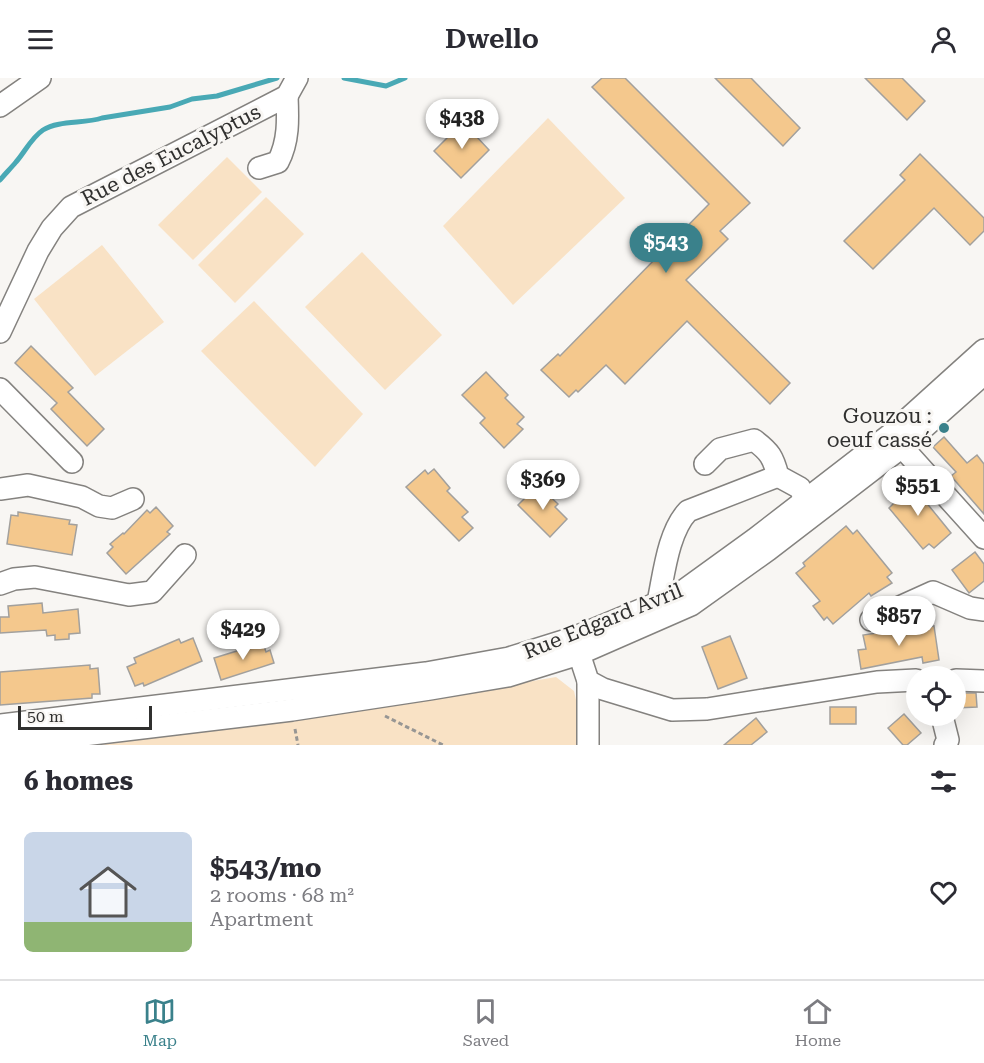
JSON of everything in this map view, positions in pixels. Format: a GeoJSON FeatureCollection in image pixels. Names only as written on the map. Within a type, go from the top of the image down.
{"type":"FeatureCollection","features":[{"type":"Feature","properties":{"kind":"street"},"geometry":{"type":"LineString","coordinates":[[0,106],[40,78]]}},
{"type":"Feature","properties":{"kind":"street"},"geometry":{"type":"LineString","coordinates":[[259,168],[278,162],[283,153],[292,87]]}},
{"type":"Feature","properties":{"kind":"street","name":"Rue des Eucalyptus"},"geometry":{"type":"LineString","coordinates":[[0,332],[38,251],[52,228],[71,207],[292,87]]}},
{"type":"Feature","properties":{"kind":"street","name":"Rue Edgard Avril"},"geometry":{"type":"LineString","coordinates":[[0,725],[426,673],[576,646],[658,602],[679,594],[805,500],[896,441],[984,350]]}},
{"type":"Feature","properties":{"kind":"street","name":"Rue Edgard Avril"},"geometry":{"type":"LineString","coordinates":[[1,745],[292,710],[508,676],[576,646],[691,605],[768,550],[896,441],[984,374]]}},
{"type":"Feature","properties":{"kind":"street"},"geometry":{"type":"LineString","coordinates":[[0,389],[72,462]]}},
{"type":"Feature","properties":{"kind":"street"},"geometry":{"type":"LineString","coordinates":[[705,464],[720,449],[754,440],[768,451],[774,461],[778,476],[800,488],[805,500]]}},
{"type":"Feature","properties":{"kind":"street"},"geometry":{"type":"LineString","coordinates":[[896,441],[984,538]]}},
{"type":"Feature","properties":{"kind":"street"},"geometry":{"type":"LineString","coordinates":[[658,602],[679,520],[688,511],[778,476]]}},
{"type":"Feature","properties":{"kind":"street"},"geometry":{"type":"LineString","coordinates":[[0,489],[28,485],[82,497],[99,506],[112,508],[134,500]]}},
{"type":"Feature","properties":{"kind":"street"},"geometry":{"type":"LineString","coordinates":[[0,585],[14,579],[35,577],[129,595],[152,592],[185,555]]}},
{"type":"Feature","properties":{"kind":"street"},"geometry":{"type":"LineString","coordinates":[[871,620],[933,592],[970,608],[984,610]]}},
{"type":"Feature","properties":{"kind":"street"},"geometry":{"type":"LineString","coordinates":[[576,646],[588,681],[588,745]]}},
{"type":"Feature","properties":{"kind":"street"},"geometry":{"type":"LineString","coordinates":[[966,680],[984,681]]}},
{"type":"Feature","properties":{"kind":"street"},"geometry":{"type":"LineString","coordinates":[[588,681],[603,689],[672,710],[707,709],[877,682],[906,681]]}},
{"type":"Feature","properties":{"kind":"street"},"geometry":{"type":"LineString","coordinates":[[944,726],[948,740],[945,745]]}},
{"type":"Feature","properties":{"kind":"path"},"geometry":{"type":"LineString","coordinates":[[380,714],[443,745]]}},
{"type":"Feature","properties":{"kind":"shaded area"},"geometry":{"type":"Polygon","coordinates":[[[548,118],[625,198],[513,305],[443,226],[548,118]]]}},
{"type":"Feature","properties":{"kind":"shaded area"},"geometry":{"type":"Polygon","coordinates":[[[227,157],[262,192],[193,260],[158,225],[227,157]]]}},
{"type":"Feature","properties":{"kind":"shaded area"},"geometry":{"type":"Polygon","coordinates":[[[266,197],[304,234],[235,303],[198,265],[266,197]]]}},
{"type":"Feature","properties":{"kind":"shaded area"},"geometry":{"type":"Polygon","coordinates":[[[102,245],[164,322],[95,376],[34,299],[102,245]]]}},
{"type":"Feature","properties":{"kind":"shaded area"},"geometry":{"type":"Polygon","coordinates":[[[362,252],[442,335],[385,390],[305,307],[362,252]]]}},
{"type":"Feature","properties":{"kind":"shaded area"},"geometry":{"type":"Polygon","coordinates":[[[254,301],[363,414],[315,467],[201,351],[254,301]]]}},
{"type":"Feature","properties":{"kind":"shaded area"},"geometry":{"type":"Polygon","coordinates":[[[556,677],[574,691],[583,731],[579,745],[99,745],[424,700],[556,677]]]}},
{"type":"Feature","properties":{"kind":"building"},"geometry":{"type":"Polygon","coordinates":[[[602,78],[625,78],[750,203],[720,231],[728,239],[686,280],[790,383],[770,404],[687,321],[625,384],[606,365],[578,392],[576,390],[569,397],[541,370],[558,354],[560,356],[709,204],[592,87],[602,78]]]}},
{"type":"Feature","properties":{"kind":"building"},"geometry":{"type":"Polygon","coordinates":[[[715,78],[751,78],[800,128],[783,146],[715,78]]]}},
{"type":"Feature","properties":{"kind":"building"},"geometry":{"type":"Polygon","coordinates":[[[865,78],[902,78],[925,101],[907,120],[865,78]]]}},
{"type":"Feature","properties":{"kind":"building"},"geometry":{"type":"Polygon","coordinates":[[[463,122],[489,150],[461,178],[434,151],[463,122]]]}},
{"type":"Feature","properties":{"kind":"building"},"geometry":{"type":"Polygon","coordinates":[[[920,154],[984,218],[984,231],[970,245],[934,208],[873,269],[844,241],[905,180],[900,175],[920,154]]]}},
{"type":"Feature","properties":{"kind":"building"},"geometry":{"type":"Polygon","coordinates":[[[31,346],[73,388],[68,392],[104,429],[87,446],[51,409],[57,403],[15,363],[31,346]]]}},
{"type":"Feature","properties":{"kind":"building"},"geometry":{"type":"Polygon","coordinates":[[[486,372],[508,395],[505,398],[524,417],[517,424],[523,429],[504,448],[480,423],[485,418],[462,395],[486,372]]]}},
{"type":"Feature","properties":{"kind":"building"},"geometry":{"type":"Polygon","coordinates":[[[944,437],[967,463],[977,455],[984,464],[984,514],[951,476],[956,472],[933,447],[944,437]]]}},
{"type":"Feature","properties":{"kind":"building"},"geometry":{"type":"Polygon","coordinates":[[[434,469],[450,488],[447,491],[468,512],[462,517],[473,528],[459,541],[406,487],[425,470],[428,474],[434,469]]]}},
{"type":"Feature","properties":{"kind":"building"},"geometry":{"type":"Polygon","coordinates":[[[908,480],[951,533],[934,548],[929,544],[923,549],[889,508],[894,503],[889,496],[908,480]]]}},
{"type":"Feature","properties":{"kind":"building"},"geometry":{"type":"Polygon","coordinates":[[[538,485],[558,504],[555,507],[567,519],[550,537],[518,505],[538,485]]]}},
{"type":"Feature","properties":{"kind":"building"},"geometry":{"type":"Polygon","coordinates":[[[156,507],[173,526],[167,532],[170,534],[126,574],[107,553],[113,547],[110,544],[124,534],[147,510],[150,513],[156,507]]]}},
{"type":"Feature","properties":{"kind":"building"},"geometry":{"type":"Polygon","coordinates":[[[18,512],[70,520],[69,524],[77,525],[72,555],[7,544],[11,515],[18,516],[18,512]]]}},
{"type":"Feature","properties":{"kind":"building"},"geometry":{"type":"Polygon","coordinates":[[[846,526],[853,534],[857,530],[892,573],[887,577],[892,583],[871,596],[869,593],[833,624],[827,617],[824,620],[813,606],[820,601],[796,573],[805,566],[803,563],[846,526]]]}},
{"type":"Feature","properties":{"kind":"building"},"geometry":{"type":"Polygon","coordinates":[[[975,552],[984,564],[984,581],[969,593],[952,570],[975,552]]]}},
{"type":"Feature","properties":{"kind":"building"},"geometry":{"type":"Polygon","coordinates":[[[42,603],[43,613],[78,609],[80,633],[69,634],[69,639],[55,640],[55,635],[47,636],[46,630],[0,633],[0,617],[9,617],[8,606],[42,603]]]}},
{"type":"Feature","properties":{"kind":"building"},"geometry":{"type":"Polygon","coordinates":[[[934,626],[939,660],[923,663],[922,657],[861,669],[858,650],[866,649],[863,635],[890,631],[891,634],[934,626]]]}},
{"type":"Feature","properties":{"kind":"building"},"geometry":{"type":"Polygon","coordinates":[[[730,636],[747,678],[718,689],[702,647],[730,636]]]}},
{"type":"Feature","properties":{"kind":"building"},"geometry":{"type":"Polygon","coordinates":[[[193,638],[202,661],[144,686],[143,683],[135,686],[127,667],[136,663],[134,658],[179,639],[181,643],[193,638]]]}},
{"type":"Feature","properties":{"kind":"building"},"geometry":{"type":"Polygon","coordinates":[[[263,643],[266,652],[270,650],[274,663],[221,680],[214,658],[263,643]]]}},
{"type":"Feature","properties":{"kind":"building"},"geometry":{"type":"Polygon","coordinates":[[[90,665],[90,669],[98,668],[100,694],[92,694],[92,698],[0,705],[0,672],[90,665]]]}},
{"type":"Feature","properties":{"kind":"building"},"geometry":{"type":"Polygon","coordinates":[[[966,693],[976,693],[977,707],[966,708],[966,693]]]}},
{"type":"Feature","properties":{"kind":"building"},"geometry":{"type":"Polygon","coordinates":[[[830,707],[856,707],[856,724],[830,724],[830,707]]]}},
{"type":"Feature","properties":{"kind":"building"},"geometry":{"type":"Polygon","coordinates":[[[904,714],[906,726],[915,726],[921,733],[907,745],[903,745],[888,728],[904,714]]]}},
{"type":"Feature","properties":{"kind":"building"},"geometry":{"type":"Polygon","coordinates":[[[756,718],[767,732],[751,745],[724,745],[756,718]]]}},
{"type":"Feature","properties":{"kind":"waterway"},"geometry":{"type":"LineString","coordinates":[[0,180],[35,137],[49,127],[170,107],[192,99],[217,96],[277,78]]}},
{"type":"Feature","properties":{"kind":"waterway"},"geometry":{"type":"LineString","coordinates":[[344,78],[386,86],[405,78]]}},
{"type":"Feature","properties":{"kind":"place","name":"Gouzou : oeuf cassé"},"geometry":{"type":"Point","coordinates":[944,428]}}]}
